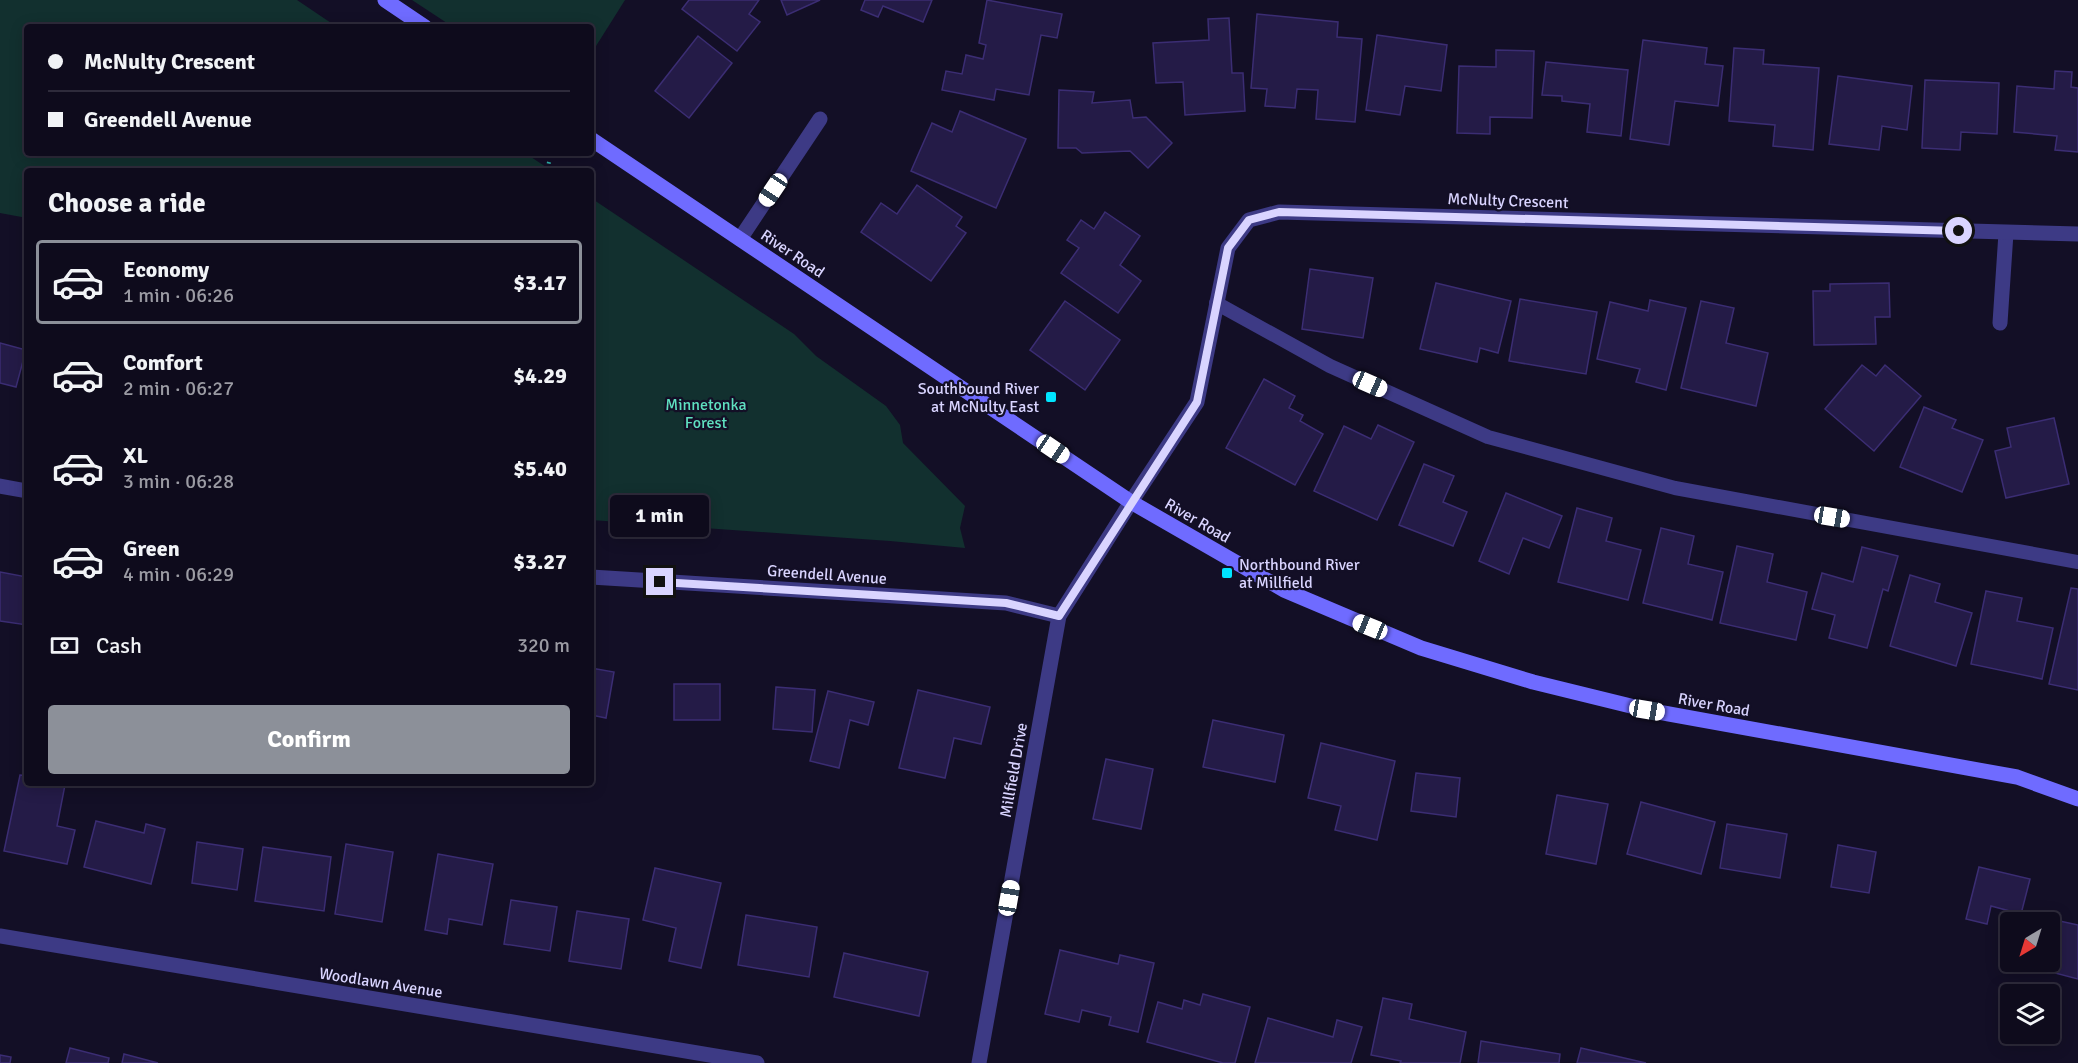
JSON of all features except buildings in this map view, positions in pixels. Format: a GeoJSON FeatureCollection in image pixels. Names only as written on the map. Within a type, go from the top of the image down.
{"type":"FeatureCollection","features":[{"type":"Feature","properties":{"kind":"street"},"geometry":{"type":"LineString","coordinates":[[385,0],[421,24]]}},
{"type":"Feature","properties":{"kind":"street"},"geometry":{"type":"LineString","coordinates":[[740,239],[820,119]]}},
{"type":"Feature","properties":{"kind":"street","name":"River Road"},"geometry":{"type":"LineString","coordinates":[[594,141],[1131,502],[1284,590],[1421,648],[1533,682],[1647,710],[2017,777],[2078,799]]}},
{"type":"Feature","properties":{"kind":"street","name":"McNulty Crescent"},"geometry":{"type":"LineString","coordinates":[[1131,502],[1197,402],[1228,248],[1249,220],[1279,212],[2078,234]]}},
{"type":"Feature","properties":{"kind":"street"},"geometry":{"type":"LineString","coordinates":[[2000,323],[2006,233]]}},
{"type":"Feature","properties":{"kind":"street"},"geometry":{"type":"LineString","coordinates":[[0,486],[24,490]]}},
{"type":"Feature","properties":{"kind":"street","name":"Millfield Drive"},"geometry":{"type":"LineString","coordinates":[[979,1063],[1059,616],[1131,502]]}},
{"type":"Feature","properties":{"kind":"street","name":"Greendell Avenue"},"geometry":{"type":"LineString","coordinates":[[594,577],[1006,603],[1059,616]]}},
{"type":"Feature","properties":{"kind":"street","name":"Woodlawn Avenue"},"geometry":{"type":"LineString","coordinates":[[0,936],[757,1063]]}},
{"type":"Feature","properties":{"kind":"lane"},"geometry":{"type":"LineString","coordinates":[[1216,303],[1330,366],[1488,437],[1675,488],[2078,562]]}},
{"type":"Feature","properties":{"kind":"path"},"geometry":{"type":"LineString","coordinates":[[548,168],[549,162]]}},
{"type":"Feature","properties":{"kind":"green space"},"geometry":{"type":"Polygon","coordinates":[[[0,0],[297,0],[333,24],[24,24],[24,156],[530,156],[548,168],[24,168],[24,217],[0,213],[0,0]]]}},
{"type":"Feature","properties":{"kind":"green space"},"geometry":{"type":"Polygon","coordinates":[[[412,0],[625,0],[594,49],[594,24],[448,24],[412,0]]]}},
{"type":"Feature","properties":{"kind":"green space","name":"Minnetonka Forest"},"geometry":{"type":"Polygon","coordinates":[[[594,200],[794,334],[816,356],[886,406],[900,425],[903,443],[965,506],[960,528],[965,548],[594,520],[594,200]]]}},
{"type":"Feature","properties":{"kind":"place","name":"Southbound River at McNulty East"},"geometry":{"type":"Point","coordinates":[1051,397]}},
{"type":"Feature","properties":{"kind":"place","name":"Northbound River at Millfield"},"geometry":{"type":"Point","coordinates":[1227,573]}},
{"type":"Feature","properties":{"kind":"route"},"geometry":{"type":"LineString","coordinates":[[660,582],[1006,603],[1059,616],[1197,402],[1228,248],[1249,220],[1279,212],[1959,231]]}}]}
